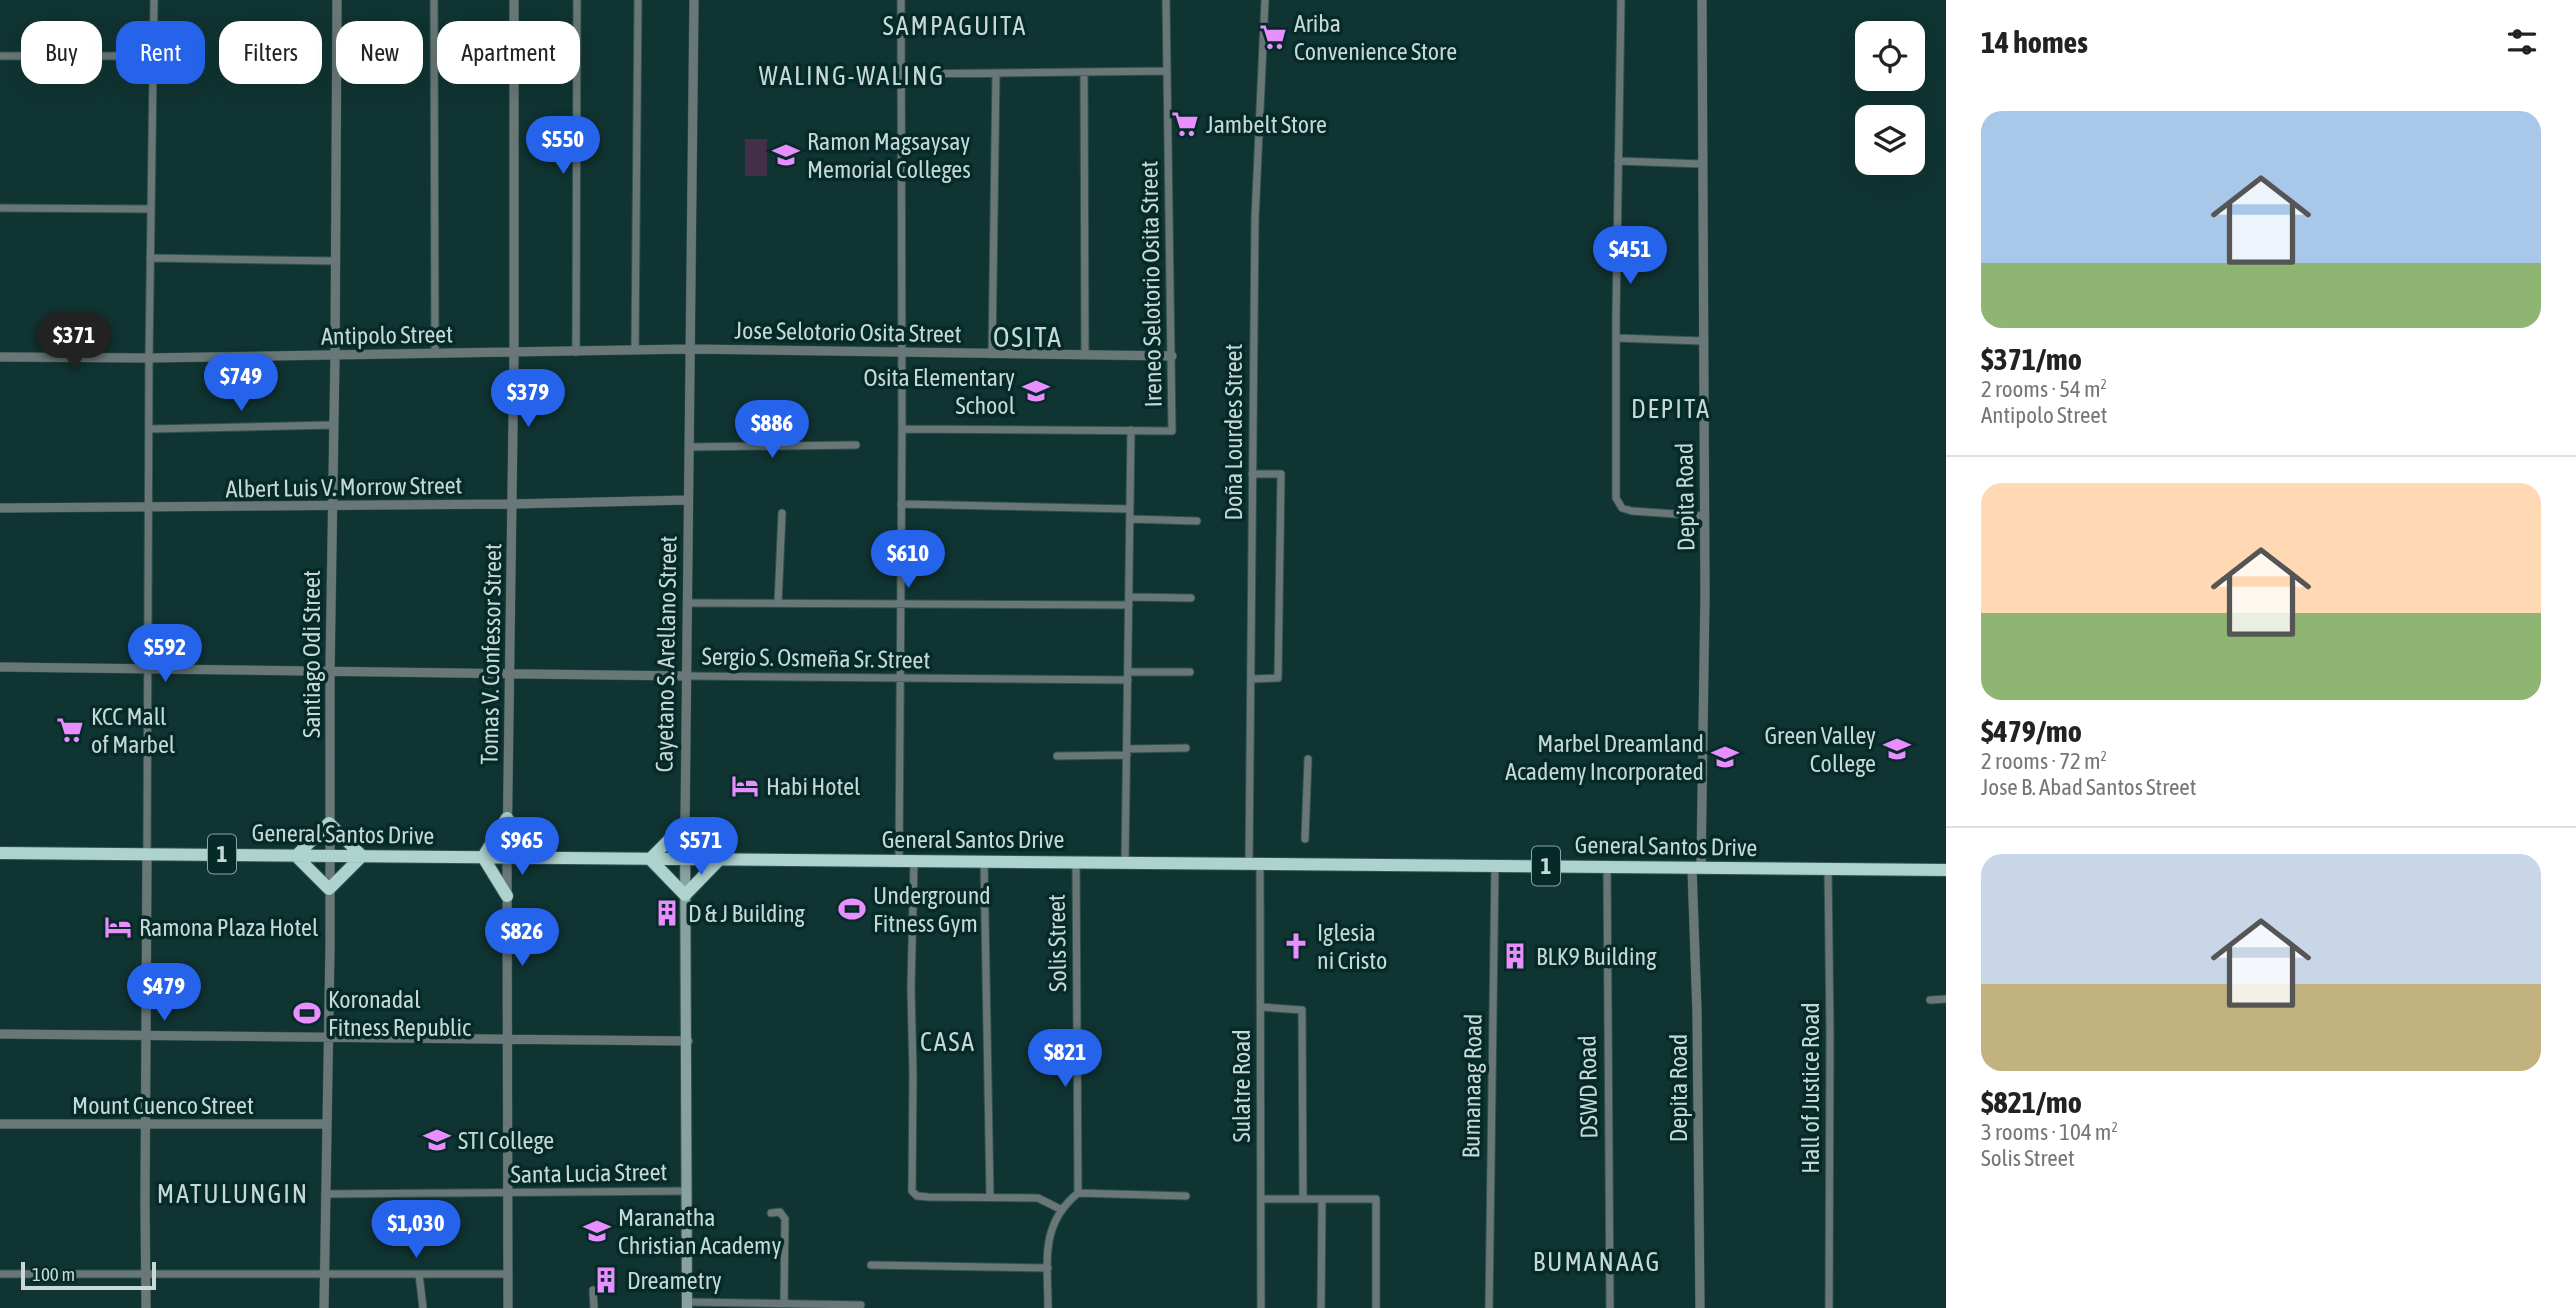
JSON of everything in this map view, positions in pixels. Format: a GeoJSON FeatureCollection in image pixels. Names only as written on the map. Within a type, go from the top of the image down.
{"type":"FeatureCollection","features":[{"type":"Feature","properties":{"kind":"highway"},"geometry":{"type":"LineString","coordinates":[[507,896],[483,857],[507,818],[533,858]]}},
{"type":"Feature","properties":{"kind":"highway"},"geometry":{"type":"LineString","coordinates":[[329,822],[362,856],[329,889],[296,856],[329,822]]}},
{"type":"Feature","properties":{"kind":"highway"},"geometry":{"type":"LineString","coordinates":[[685,824],[720,859],[685,895],[650,859],[685,824]]}},
{"type":"Feature","properties":{"kind":"highway","name":"General Santos Drive"},"geometry":{"type":"LineString","coordinates":[[0,853],[1946,870]]}},
{"type":"Feature","properties":{"kind":"main road","name":"Cayetano S. Arellano Street"},"geometry":{"type":"LineString","coordinates":[[685,824],[687,1305]]}},
{"type":"Feature","properties":{"kind":"street"},"geometry":{"type":"LineString","coordinates":[[155,0],[155,21]]}},
{"type":"Feature","properties":{"kind":"street","name":"Santiago Odi Street"},"geometry":{"type":"LineString","coordinates":[[324,1308],[337,0]]}},
{"type":"Feature","properties":{"kind":"street"},"geometry":{"type":"LineString","coordinates":[[434,0],[435,352]]}},
{"type":"Feature","properties":{"kind":"street","name":"Tomas V. Confessor Street"},"geometry":{"type":"LineString","coordinates":[[508,1308],[507,818],[514,352],[514,0]]}},
{"type":"Feature","properties":{"kind":"street"},"geometry":{"type":"LineString","coordinates":[[576,352],[577,0]]}},
{"type":"Feature","properties":{"kind":"street"},"geometry":{"type":"LineString","coordinates":[[635,350],[638,0]]}},
{"type":"Feature","properties":{"kind":"street","name":"Cayetano S. Arellano Street"},"geometry":{"type":"LineString","coordinates":[[685,824],[694,0]]}},
{"type":"Feature","properties":{"kind":"street"},"geometry":{"type":"LineString","coordinates":[[899,860],[901,0]]}},
{"type":"Feature","properties":{"kind":"street","name":"Ireneo Selotorio Osita Street"},"geometry":{"type":"LineString","coordinates":[[1125,862],[1131,430],[1172,430],[1166,0]]}},
{"type":"Feature","properties":{"kind":"street","name":"Doña Lourdes Street"},"geometry":{"type":"LineString","coordinates":[[1255,864],[1251,679],[1255,205],[1265,0]]}},
{"type":"Feature","properties":{"kind":"street"},"geometry":{"type":"LineString","coordinates":[[1621,0],[1616,498],[1622,508],[1632,511],[1704,516]]}},
{"type":"Feature","properties":{"kind":"street","name":"Depita Road"},"geometry":{"type":"LineString","coordinates":[[1700,1308],[1697,868],[1704,516],[1702,0]]}},
{"type":"Feature","properties":{"kind":"street"},"geometry":{"type":"LineString","coordinates":[[0,56],[116,56]]}},
{"type":"Feature","properties":{"kind":"street"},"geometry":{"type":"LineString","coordinates":[[901,74],[1167,71]]}},
{"type":"Feature","properties":{"kind":"street"},"geometry":{"type":"LineString","coordinates":[[1084,72],[1085,355]]}},
{"type":"Feature","properties":{"kind":"street"},"geometry":{"type":"LineString","coordinates":[[992,354],[996,73]]}},
{"type":"Feature","properties":{"kind":"street"},"geometry":{"type":"LineString","coordinates":[[146,1308],[149,358],[153,84]]}},
{"type":"Feature","properties":{"kind":"street"},"geometry":{"type":"LineString","coordinates":[[1618,161],[1703,163]]}},
{"type":"Feature","properties":{"kind":"street"},"geometry":{"type":"LineString","coordinates":[[0,208],[151,209]]}},
{"type":"Feature","properties":{"kind":"street"},"geometry":{"type":"LineString","coordinates":[[150,258],[336,261]]}},
{"type":"Feature","properties":{"kind":"street"},"geometry":{"type":"LineString","coordinates":[[1616,338],[1703,341]]}},
{"type":"Feature","properties":{"kind":"street","name":"Antipolo Street"},"geometry":{"type":"LineString","coordinates":[[0,357],[335,356],[690,349]]}},
{"type":"Feature","properties":{"kind":"street","name":"Jose Selotorio Osita Street"},"geometry":{"type":"LineString","coordinates":[[690,349],[1172,356]]}},
{"type":"Feature","properties":{"kind":"street"},"geometry":{"type":"LineString","coordinates":[[150,429],[333,425]]}},
{"type":"Feature","properties":{"kind":"street"},"geometry":{"type":"LineString","coordinates":[[902,429],[1131,430]]}},
{"type":"Feature","properties":{"kind":"street"},"geometry":{"type":"LineString","coordinates":[[689,447],[856,445]]}},
{"type":"Feature","properties":{"kind":"street"},"geometry":{"type":"LineString","coordinates":[[1251,679],[1278,678],[1281,474],[1252,474]]}},
{"type":"Feature","properties":{"kind":"street","name":"Albert Luis V. Morrow Street"},"geometry":{"type":"LineString","coordinates":[[0,508],[688,500]]}},
{"type":"Feature","properties":{"kind":"street"},"geometry":{"type":"LineString","coordinates":[[901,504],[1130,509]]}},
{"type":"Feature","properties":{"kind":"street"},"geometry":{"type":"LineString","coordinates":[[778,603],[782,513]]}},
{"type":"Feature","properties":{"kind":"street"},"geometry":{"type":"LineString","coordinates":[[1130,519],[1197,521]]}},
{"type":"Feature","properties":{"kind":"street"},"geometry":{"type":"LineString","coordinates":[[687,603],[901,604],[1191,598]]}},
{"type":"Feature","properties":{"kind":"street","name":"Sergio S. Osmeña Sr. Street"},"geometry":{"type":"LineString","coordinates":[[0,667],[900,678],[1128,676],[1190,672]]}},
{"type":"Feature","properties":{"kind":"street"},"geometry":{"type":"LineString","coordinates":[[1057,756],[1186,748]]}},
{"type":"Feature","properties":{"kind":"street"},"geometry":{"type":"LineString","coordinates":[[1305,839],[1308,759]]}},
{"type":"Feature","properties":{"kind":"street"},"geometry":{"type":"LineString","coordinates":[[914,860],[912,1187],[917,1196],[1040,1199],[1060,1209]]}},
{"type":"Feature","properties":{"kind":"street"},"geometry":{"type":"LineString","coordinates":[[985,860],[990,1197]]}},
{"type":"Feature","properties":{"kind":"street","name":"Solis Street"},"geometry":{"type":"LineString","coordinates":[[1076,861],[1078,1193]]}},
{"type":"Feature","properties":{"kind":"street","name":"Sulatre Road"},"geometry":{"type":"LineString","coordinates":[[1255,864],[1261,1007],[1261,1308]]}},
{"type":"Feature","properties":{"kind":"street","name":"Bumanaag Road"},"geometry":{"type":"LineString","coordinates":[[1489,1308],[1495,865]]}},
{"type":"Feature","properties":{"kind":"street","name":"DSWD Road"},"geometry":{"type":"LineString","coordinates":[[1607,866],[1610,1308]]}},
{"type":"Feature","properties":{"kind":"street","name":"Hall of Justice Road"},"geometry":{"type":"LineString","coordinates":[[1828,869],[1829,1308]]}},
{"type":"Feature","properties":{"kind":"street"},"geometry":{"type":"LineString","coordinates":[[1930,1000],[1946,999]]}},
{"type":"Feature","properties":{"kind":"street"},"geometry":{"type":"LineString","coordinates":[[1261,1007],[1302,1010],[1303,1199]]}},
{"type":"Feature","properties":{"kind":"street"},"geometry":{"type":"LineString","coordinates":[[0,1034],[145,1038],[688,1041]]}},
{"type":"Feature","properties":{"kind":"street","name":"Mount Cuenco Street"},"geometry":{"type":"LineString","coordinates":[[0,1124],[326,1124]]}},
{"type":"Feature","properties":{"kind":"street","name":"Santa Lucia Street"},"geometry":{"type":"LineString","coordinates":[[325,1194],[687,1191]]}},
{"type":"Feature","properties":{"kind":"street"},"geometry":{"type":"LineString","coordinates":[[1048,1308],[1051,1226],[1060,1209],[1078,1193],[1185,1196]]}},
{"type":"Feature","properties":{"kind":"street"},"geometry":{"type":"LineString","coordinates":[[1261,1199],[1376,1199],[1376,1308]]}},
{"type":"Feature","properties":{"kind":"street"},"geometry":{"type":"LineString","coordinates":[[1321,1308],[1322,1199]]}},
{"type":"Feature","properties":{"kind":"street"},"geometry":{"type":"LineString","coordinates":[[771,1213],[779,1212],[785,1219],[784,1303]]}},
{"type":"Feature","properties":{"kind":"street"},"geometry":{"type":"LineString","coordinates":[[871,1265],[1048,1268]]}},
{"type":"Feature","properties":{"kind":"street"},"geometry":{"type":"LineString","coordinates":[[0,1274],[508,1274]]}},
{"type":"Feature","properties":{"kind":"street"},"geometry":{"type":"LineString","coordinates":[[419,1274],[423,1308]]}},
{"type":"Feature","properties":{"kind":"street"},"geometry":{"type":"LineString","coordinates":[[593,1290],[594,1308]]}},
{"type":"Feature","properties":{"kind":"street"},"geometry":{"type":"LineString","coordinates":[[687,1305],[861,1305]]}},
{"type":"Feature","properties":{"kind":"shaded area"},"geometry":{"type":"Polygon","coordinates":[[[745,139],[767,139],[767,176],[745,176],[745,139]]]}},
{"type":"Feature","properties":{"kind":"place","name":"Ariba Convenience Store"},"geometry":{"type":"Point","coordinates":[1273,37]}},
{"type":"Feature","properties":{"kind":"place","name":"Jambelt Store"},"geometry":{"type":"Point","coordinates":[1185,124]}},
{"type":"Feature","properties":{"kind":"place","name":"Ramon Magsaysay Memorial Colleges"},"geometry":{"type":"Point","coordinates":[786,155]}},
{"type":"Feature","properties":{"kind":"place","name":"Osita Elementary School"},"geometry":{"type":"Point","coordinates":[1036,391]}},
{"type":"Feature","properties":{"kind":"place","name":"KCC Mall of Marbel"},"geometry":{"type":"Point","coordinates":[70,730]}},
{"type":"Feature","properties":{"kind":"place","name":"Green Valley College"},"geometry":{"type":"Point","coordinates":[1897,749]}},
{"type":"Feature","properties":{"kind":"place","name":"Marbel Dreamland Academy Incorporated"},"geometry":{"type":"Point","coordinates":[1725,757]}},
{"type":"Feature","properties":{"kind":"place","name":"Habi Hotel"},"geometry":{"type":"Point","coordinates":[745,786]}},
{"type":"Feature","properties":{"kind":"place","name":"Underground Fitness Gym"},"geometry":{"type":"Point","coordinates":[852,909]}},
{"type":"Feature","properties":{"kind":"place","name":"D & J Building"},"geometry":{"type":"Point","coordinates":[667,913]}},
{"type":"Feature","properties":{"kind":"place","name":"Ramona Plaza Hotel"},"geometry":{"type":"Point","coordinates":[118,927]}},
{"type":"Feature","properties":{"kind":"place","name":"Iglesia ni Cristo"},"geometry":{"type":"Point","coordinates":[1296,946]}},
{"type":"Feature","properties":{"kind":"place","name":"BLK9 Building"},"geometry":{"type":"Point","coordinates":[1515,956]}},
{"type":"Feature","properties":{"kind":"place","name":"Koronadal Fitness Republic"},"geometry":{"type":"Point","coordinates":[307,1013]}},
{"type":"Feature","properties":{"kind":"place","name":"STI College"},"geometry":{"type":"Point","coordinates":[437,1140]}},
{"type":"Feature","properties":{"kind":"place","name":"Maranatha Christian Academy"},"geometry":{"type":"Point","coordinates":[597,1231]}},
{"type":"Feature","properties":{"kind":"place","name":"Dreametry"},"geometry":{"type":"Point","coordinates":[606,1280]}},
{"type":"Feature","properties":{"kind":"district","name":"SAMPAGUITA"},"geometry":{"type":"Point","coordinates":[955,26]}},
{"type":"Feature","properties":{"kind":"district","name":"WALING-WALING"},"geometry":{"type":"Point","coordinates":[852,76]}},
{"type":"Feature","properties":{"kind":"district","name":"OSITA"},"geometry":{"type":"Point","coordinates":[1028,337]}},
{"type":"Feature","properties":{"kind":"district","name":"DEPITA"},"geometry":{"type":"Point","coordinates":[1671,409]}},
{"type":"Feature","properties":{"kind":"district","name":"CASA"},"geometry":{"type":"Point","coordinates":[948,1042]}},
{"type":"Feature","properties":{"kind":"district","name":"MATULUNGIN"},"geometry":{"type":"Point","coordinates":[233,1194]}},
{"type":"Feature","properties":{"kind":"district","name":"BUMANAAG"},"geometry":{"type":"Point","coordinates":[1597,1262]}}]}
